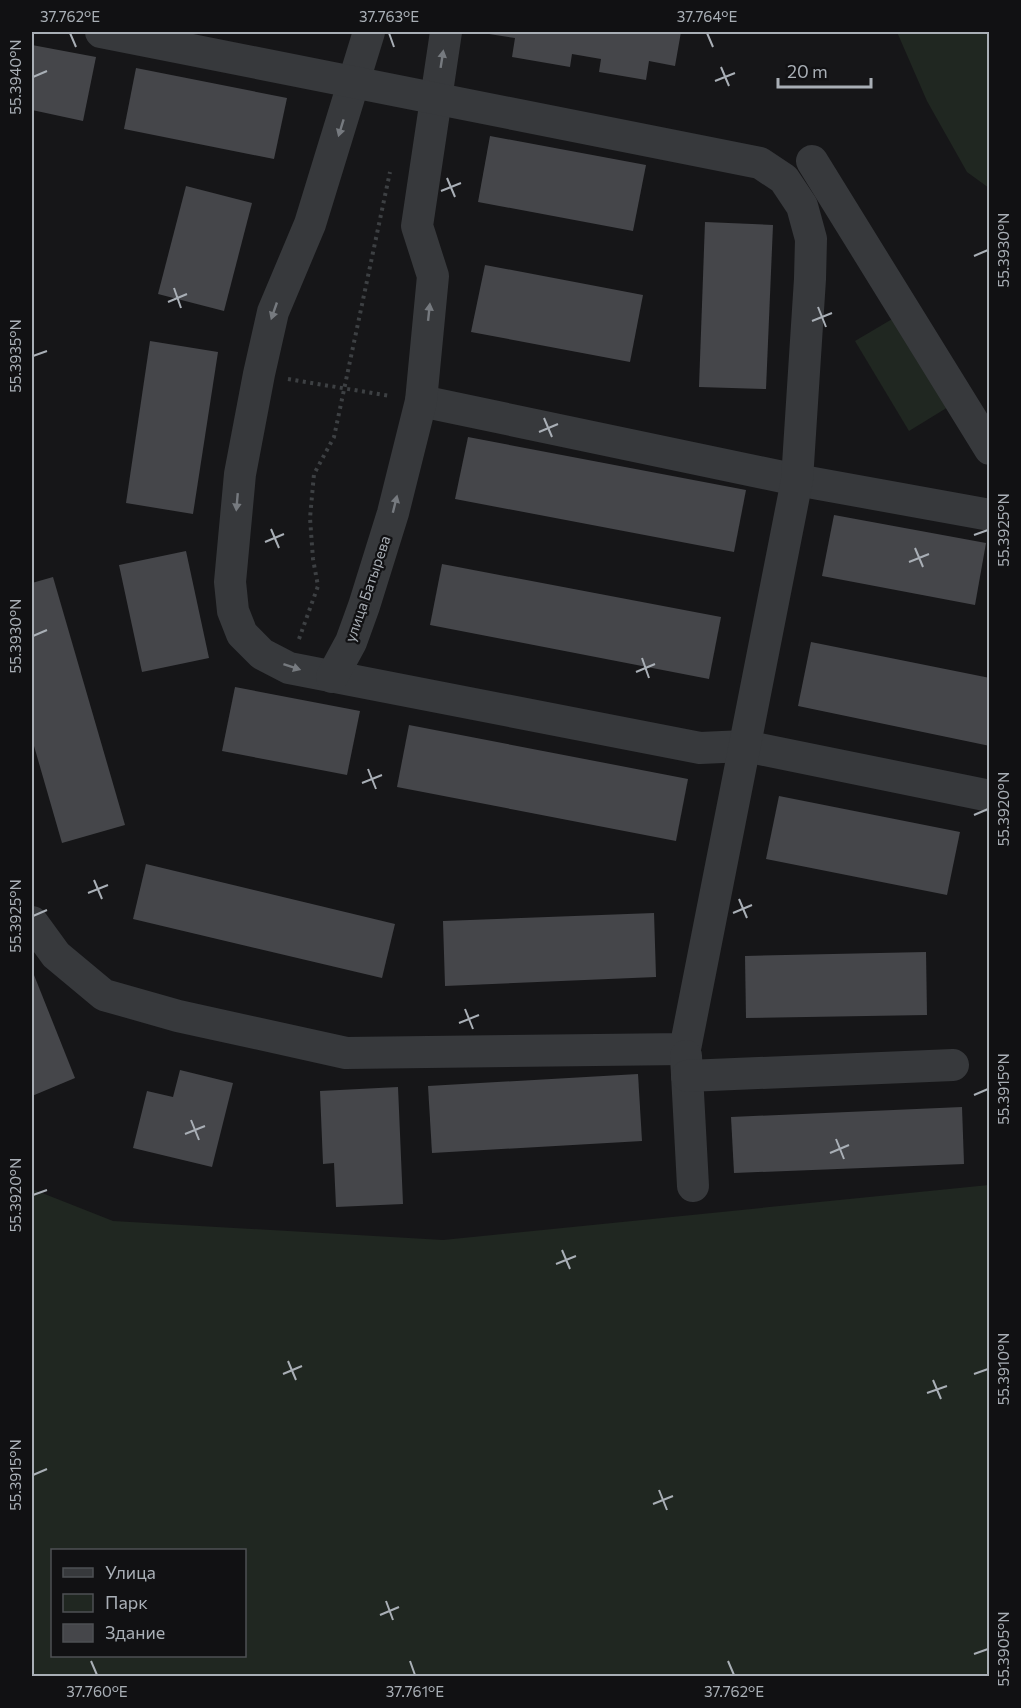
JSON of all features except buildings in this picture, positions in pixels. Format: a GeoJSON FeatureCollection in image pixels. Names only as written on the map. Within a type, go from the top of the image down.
{"type":"FeatureCollection","features":[{"type":"Feature","properties":{"kind":"street"},"geometry":{"type":"LineString","coordinates":[[101,32],[760,163],[784,179],[802,206],[811,239],[797,480],[686,1062],[693,1186]]}},
{"type":"Feature","properties":{"kind":"street"},"geometry":{"type":"LineString","coordinates":[[369,32],[310,224],[273,312],[259,374],[240,474],[230,582],[233,611],[242,634],[262,654],[289,668],[700,748],[745,746],[990,796]]}},
{"type":"Feature","properties":{"kind":"street","name":"улица Батырева"},"geometry":{"type":"LineString","coordinates":[[332,677],[351,642],[364,606],[393,513],[421,401],[433,276],[417,226],[446,32]]}},
{"type":"Feature","properties":{"kind":"street"},"geometry":{"type":"LineString","coordinates":[[812,161],[990,449]]}},
{"type":"Feature","properties":{"kind":"street"},"geometry":{"type":"LineString","coordinates":[[421,401],[797,480],[990,515]]}},
{"type":"Feature","properties":{"kind":"street"},"geometry":{"type":"LineString","coordinates":[[32,922],[56,956],[104,994],[178,1016],[346,1053],[686,1062],[953,1065]]}},
{"type":"Feature","properties":{"kind":"path"},"geometry":{"type":"LineString","coordinates":[[289,668],[318,586],[313,559],[310,518],[314,474],[334,437],[393,161]]}},
{"type":"Feature","properties":{"kind":"path"},"geometry":{"type":"LineString","coordinates":[[259,374],[421,401]]}},
{"type":"Feature","properties":{"kind":"green space"},"geometry":{"type":"Polygon","coordinates":[[[897,32],[989,32],[989,188],[967,172],[927,101],[897,32]]]}},
{"type":"Feature","properties":{"kind":"green space"},"geometry":{"type":"Polygon","coordinates":[[[899,315],[953,404],[909,431],[855,341],[899,315]]]}},
{"type":"Feature","properties":{"kind":"green space"},"geometry":{"type":"Polygon","coordinates":[[[989,1185],[989,1676],[32,1676],[32,1189],[113,1221],[443,1240],[989,1185]]]}}]}
